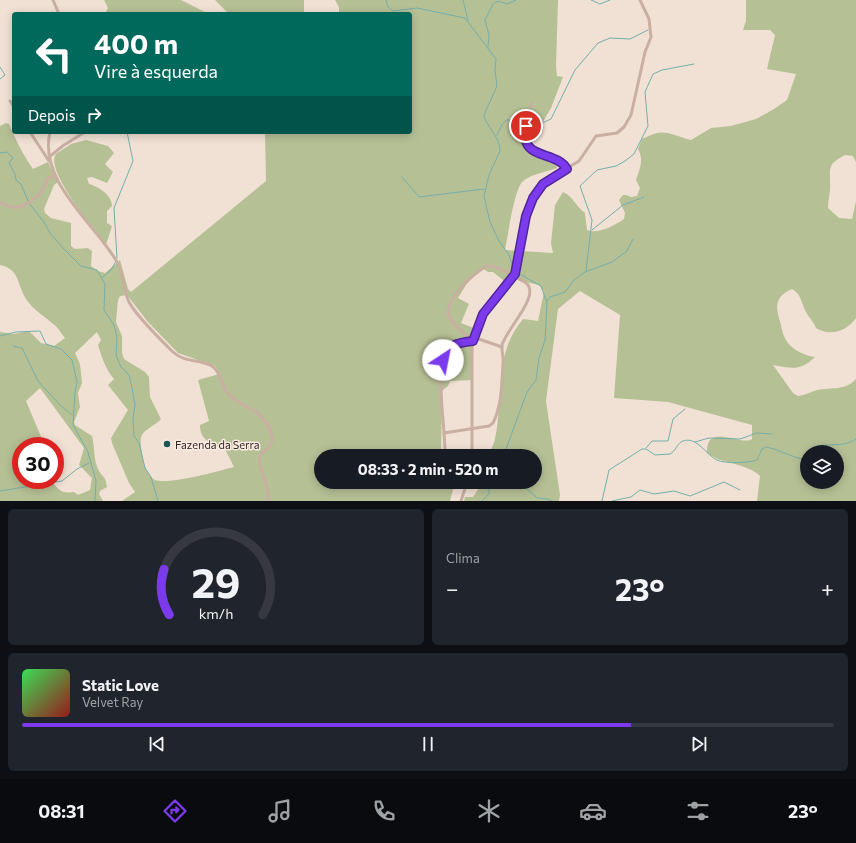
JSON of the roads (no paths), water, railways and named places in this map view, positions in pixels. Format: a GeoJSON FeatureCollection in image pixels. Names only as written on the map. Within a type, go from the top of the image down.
{"type":"FeatureCollection","features":[{"type":"Feature","properties":{"kind":"street"},"geometry":{"type":"LineString","coordinates":[[53,0],[58,12]]}},
{"type":"Feature","properties":{"kind":"street"},"geometry":{"type":"LineString","coordinates":[[472,449],[473,339],[480,320],[488,307],[514,276],[526,216],[533,198],[543,184],[579,161],[596,136],[617,133],[629,120],[637,94],[645,52],[651,37],[649,19],[640,0]]}},
{"type":"Feature","properties":{"kind":"street"},"geometry":{"type":"LineString","coordinates":[[532,102],[525,135],[526,143],[532,149],[562,163],[567,169]]}},
{"type":"Feature","properties":{"kind":"street"},"geometry":{"type":"LineString","coordinates":[[31,134],[50,163]]}},
{"type":"Feature","properties":{"kind":"street"},"geometry":{"type":"LineString","coordinates":[[50,134],[49,157],[55,176],[116,261],[127,297],[132,307],[178,356],[207,364],[216,369],[230,395],[254,410],[266,422],[270,430],[272,443],[270,448],[262,454],[259,461],[266,484],[268,501]]}},
{"type":"Feature","properties":{"kind":"street"},"geometry":{"type":"LineString","coordinates":[[49,157],[64,145],[82,134]]}},
{"type":"Feature","properties":{"kind":"street"},"geometry":{"type":"LineString","coordinates":[[0,202],[6,207],[21,207],[41,192],[48,178],[55,176]]}},
{"type":"Feature","properties":{"kind":"street"},"geometry":{"type":"LineString","coordinates":[[444,434],[491,426],[497,416],[500,404],[503,365],[502,347],[506,336],[521,314],[529,296],[528,285],[501,269],[486,266],[467,282],[450,303],[448,308],[449,318],[473,339],[502,347]]}},
{"type":"Feature","properties":{"kind":"street"},"geometry":{"type":"LineString","coordinates":[[445,449],[443,360],[447,350],[453,344],[473,339]]}},
{"type":"Feature","properties":{"kind":"street"},"geometry":{"type":"LineString","coordinates":[[461,501],[465,489]]}},
{"type":"Feature","properties":{"kind":"waterway"},"geometry":{"type":"LineString","coordinates":[[386,0],[388,7],[393,11],[417,8],[465,18],[496,59],[495,70],[497,86],[484,115],[487,124],[498,141],[500,151],[489,175],[484,196],[490,222],[499,241],[509,255],[514,270]]}},
{"type":"Feature","properties":{"kind":"waterway"},"geometry":{"type":"LineString","coordinates":[[463,0],[468,20]]}},
{"type":"Feature","properties":{"kind":"waterway"},"geometry":{"type":"LineString","coordinates":[[488,47],[489,35],[485,20],[493,4],[498,1],[507,4],[516,0]]}},
{"type":"Feature","properties":{"kind":"waterway"},"geometry":{"type":"LineString","coordinates":[[591,0],[600,4],[610,0]]}},
{"type":"Feature","properties":{"kind":"waterway"},"geometry":{"type":"LineString","coordinates":[[497,135],[503,123],[507,120],[531,120],[542,123],[551,119],[575,70],[598,43],[610,38],[630,39],[648,30]]}},
{"type":"Feature","properties":{"kind":"waterway"},"geometry":{"type":"LineString","coordinates":[[586,271],[592,220],[580,186],[597,170],[616,166],[634,154],[648,126],[645,92],[653,74],[662,70],[694,64]]}},
{"type":"Feature","properties":{"kind":"waterway"},"geometry":{"type":"LineString","coordinates":[[0,67],[5,75],[0,79]]}},
{"type":"Feature","properties":{"kind":"waterway"},"geometry":{"type":"LineString","coordinates":[[117,258],[114,208],[133,161],[127,134]]}},
{"type":"Feature","properties":{"kind":"waterway"},"geometry":{"type":"LineString","coordinates":[[0,153],[7,152],[13,158],[9,163],[15,174],[16,180],[21,184],[29,203],[44,222],[50,233],[81,266],[97,270],[105,284],[104,310],[114,325],[117,337],[116,355],[121,367],[129,375],[132,388],[135,405],[133,418],[134,436],[139,443],[145,468],[151,477],[158,501]]}},
{"type":"Feature","properties":{"kind":"waterway"},"geometry":{"type":"LineString","coordinates":[[402,177],[419,197],[484,189]]}},
{"type":"Feature","properties":{"kind":"waterway"},"geometry":{"type":"LineString","coordinates":[[592,230],[623,205],[644,197]]}},
{"type":"Feature","properties":{"kind":"waterway"},"geometry":{"type":"LineString","coordinates":[[547,301],[550,297],[565,292],[574,280],[585,272],[612,262],[627,251],[633,239]]}},
{"type":"Feature","properties":{"kind":"waterway"},"geometry":{"type":"LineString","coordinates":[[103,277],[111,270],[116,261]]}},
{"type":"Feature","properties":{"kind":"waterway"},"geometry":{"type":"LineString","coordinates":[[506,449],[527,392],[536,380],[539,358],[545,340],[547,303],[541,286],[516,272]]}},
{"type":"Feature","properties":{"kind":"waterway"},"geometry":{"type":"LineString","coordinates":[[0,336],[16,332],[40,331],[46,344],[61,349],[72,360],[77,382],[73,425],[88,452],[96,481],[95,501]]}},
{"type":"Feature","properties":{"kind":"waterway"},"geometry":{"type":"LineString","coordinates":[[13,346],[22,348],[38,381],[60,405],[72,415]]}},
{"type":"Feature","properties":{"kind":"waterway"},"geometry":{"type":"LineString","coordinates":[[646,448],[652,441],[668,441],[673,419],[685,409]]}},
{"type":"Feature","properties":{"kind":"waterway"},"geometry":{"type":"LineString","coordinates":[[695,442],[709,438],[740,439],[757,433],[772,434]]}},
{"type":"Feature","properties":{"kind":"waterway"},"geometry":{"type":"LineString","coordinates":[[825,445],[844,444],[856,439]]}},
{"type":"Feature","properties":{"kind":"waterway"},"geometry":{"type":"LineString","coordinates":[[602,501],[609,470],[642,449],[646,449],[655,455],[670,454],[681,442],[688,440],[697,443],[713,458],[731,463],[757,460],[762,449],[766,447],[800,459]]}},
{"type":"Feature","properties":{"kind":"waterway"},"geometry":{"type":"LineString","coordinates":[[0,491],[62,481],[77,469],[89,463]]}},
{"type":"Feature","properties":{"kind":"waterway"},"geometry":{"type":"LineString","coordinates":[[612,501],[631,497],[640,490],[654,494],[674,491],[690,496],[724,482],[740,490]]}},
{"type":"Feature","properties":{"kind":"waterway"},"geometry":{"type":"LineString","coordinates":[[482,501],[489,494],[489,489]]}},
{"type":"Feature","properties":{"kind":"waterway"},"geometry":{"type":"LineString","coordinates":[[527,489],[537,498],[552,501]]}},
{"type":"Feature","properties":{"kind":"place","name":"Fazenda da Serra"},"geometry":{"type":"Point","coordinates":[167,444]}}]}
